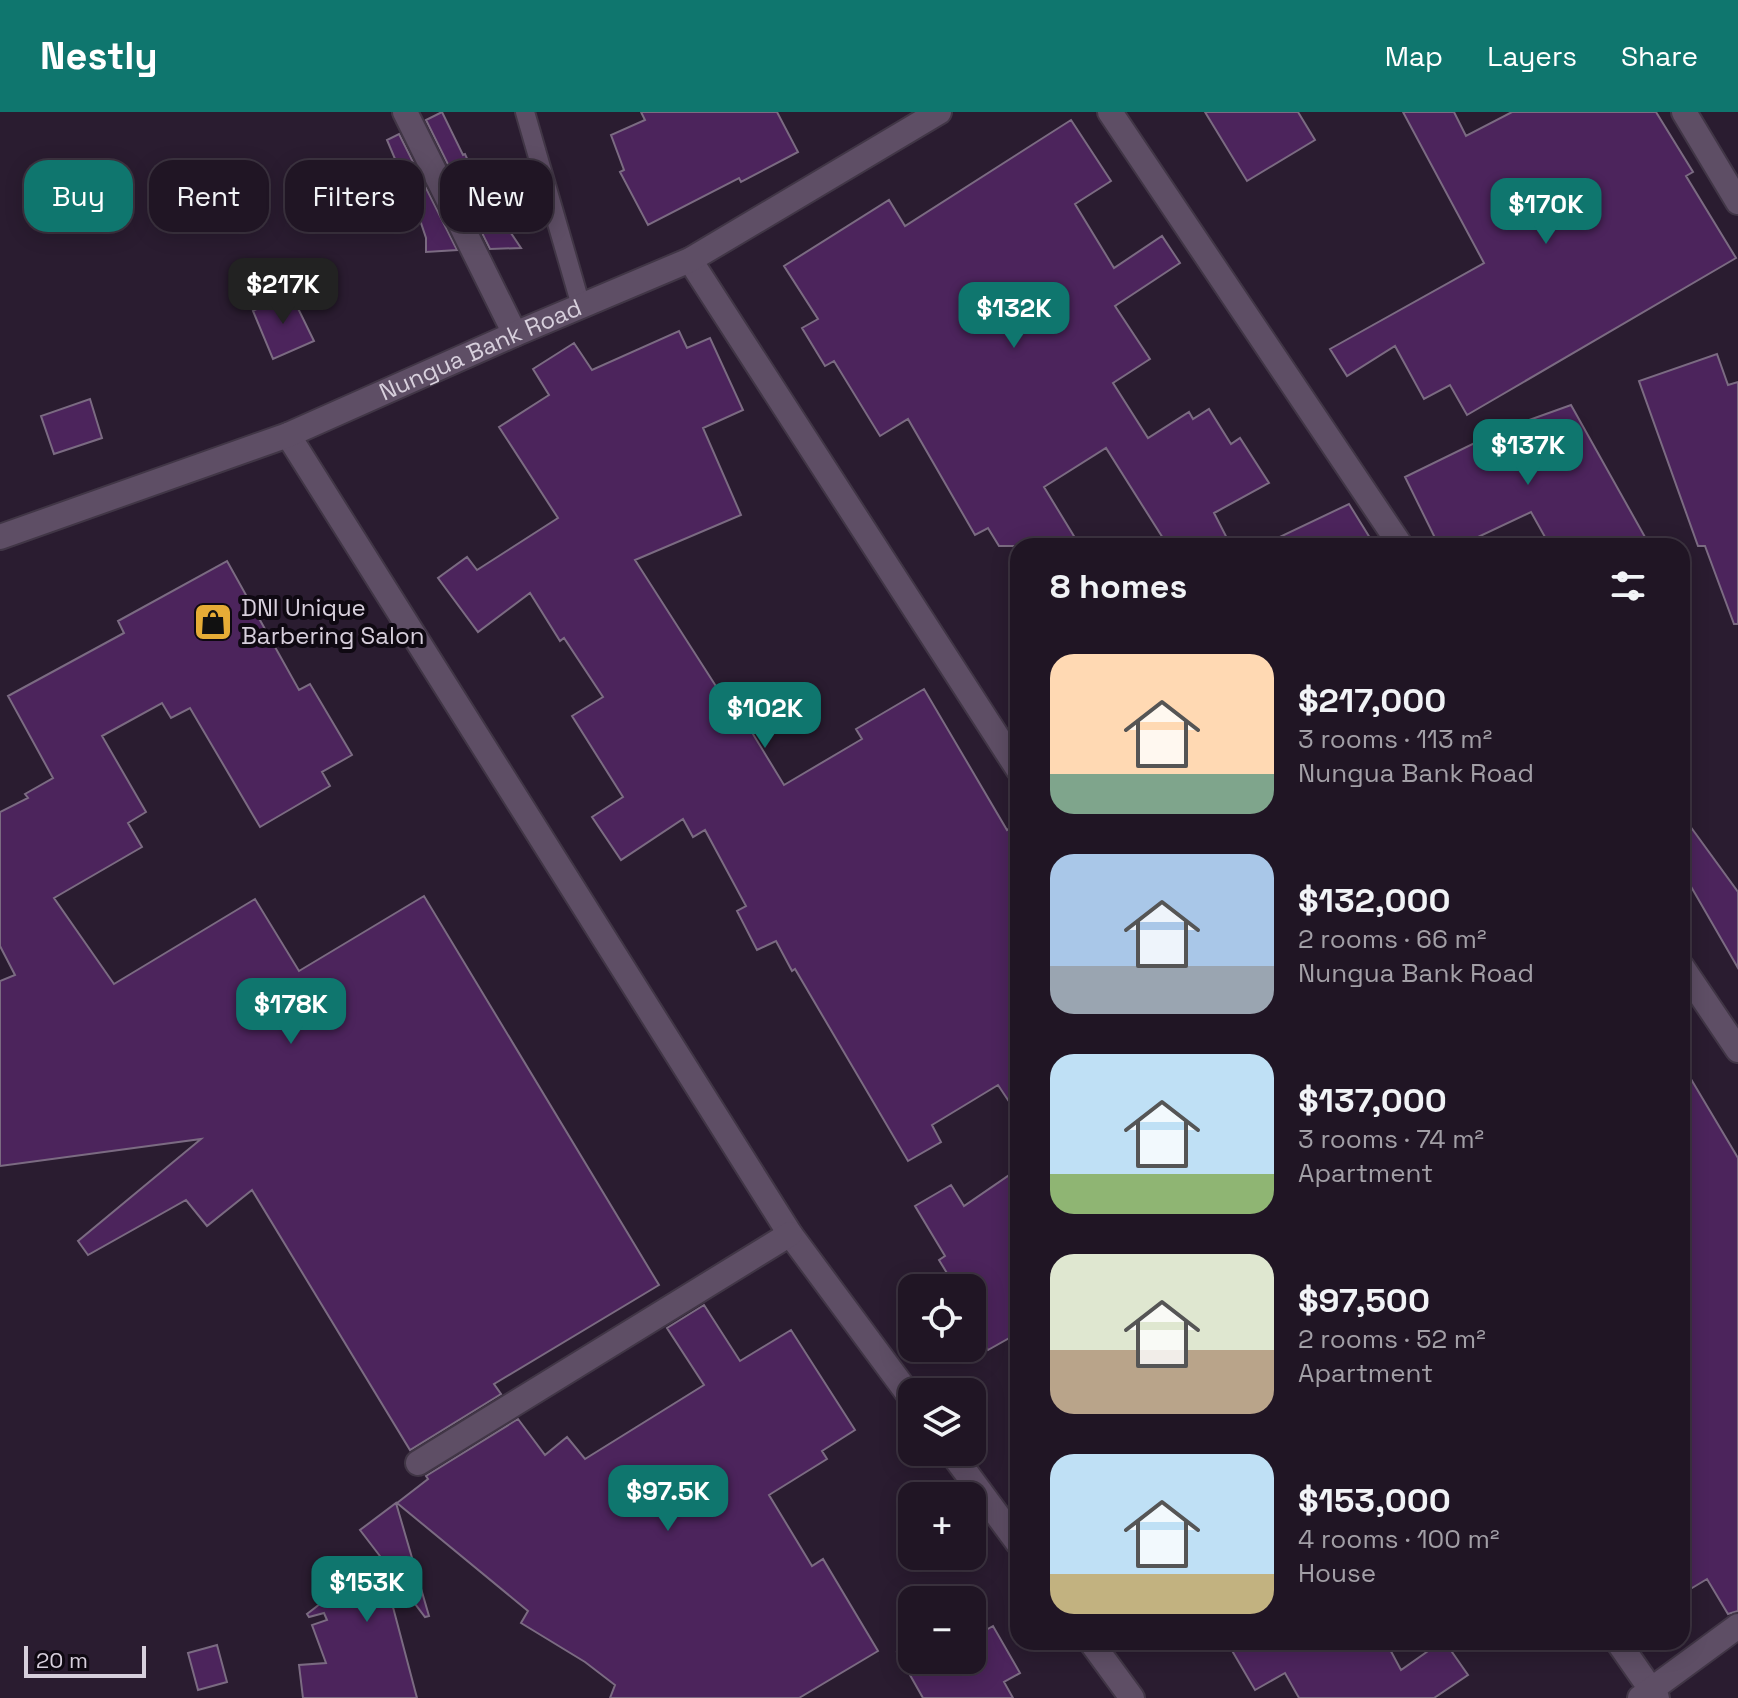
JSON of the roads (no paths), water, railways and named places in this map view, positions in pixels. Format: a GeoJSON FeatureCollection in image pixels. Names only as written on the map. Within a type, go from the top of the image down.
{"type":"FeatureCollection","features":[{"type":"Feature","properties":{"kind":"street"},"geometry":{"type":"LineString","coordinates":[[405,112],[515,334]]}},
{"type":"Feature","properties":{"kind":"street","name":"Nungua Bank Road"},"geometry":{"type":"LineString","coordinates":[[0,537],[288,435],[690,260],[939,112]]}},
{"type":"Feature","properties":{"kind":"street"},"geometry":{"type":"LineString","coordinates":[[1110,112],[1396,538]]}},
{"type":"Feature","properties":{"kind":"street"},"geometry":{"type":"LineString","coordinates":[[1684,112],[1738,202]]}},
{"type":"Feature","properties":{"kind":"street"},"geometry":{"type":"LineString","coordinates":[[690,260],[1010,757]]}},
{"type":"Feature","properties":{"kind":"street"},"geometry":{"type":"LineString","coordinates":[[288,435],[790,1234],[898,1380]]}},
{"type":"Feature","properties":{"kind":"street"},"geometry":{"type":"LineString","coordinates":[[1690,976],[1730,1024],[1738,1050]]}},
{"type":"Feature","properties":{"kind":"street"},"geometry":{"type":"LineString","coordinates":[[418,1463],[790,1234]]}},
{"type":"Feature","properties":{"kind":"street"},"geometry":{"type":"LineString","coordinates":[[961,1466],[1010,1532]]}},
{"type":"Feature","properties":{"kind":"street"},"geometry":{"type":"LineString","coordinates":[[1623,1650],[1650,1695],[1738,1626]]}},
{"type":"Feature","properties":{"kind":"street"},"geometry":{"type":"LineString","coordinates":[[1097,1650],[1132,1698]]}},
{"type":"Feature","properties":{"kind":"lane"},"geometry":{"type":"LineString","coordinates":[[525,112],[581,306]]}},
{"type":"Feature","properties":{"kind":"place","name":"DNI Unique Barbering Salon"},"geometry":{"type":"Point","coordinates":[213,622]}}]}
